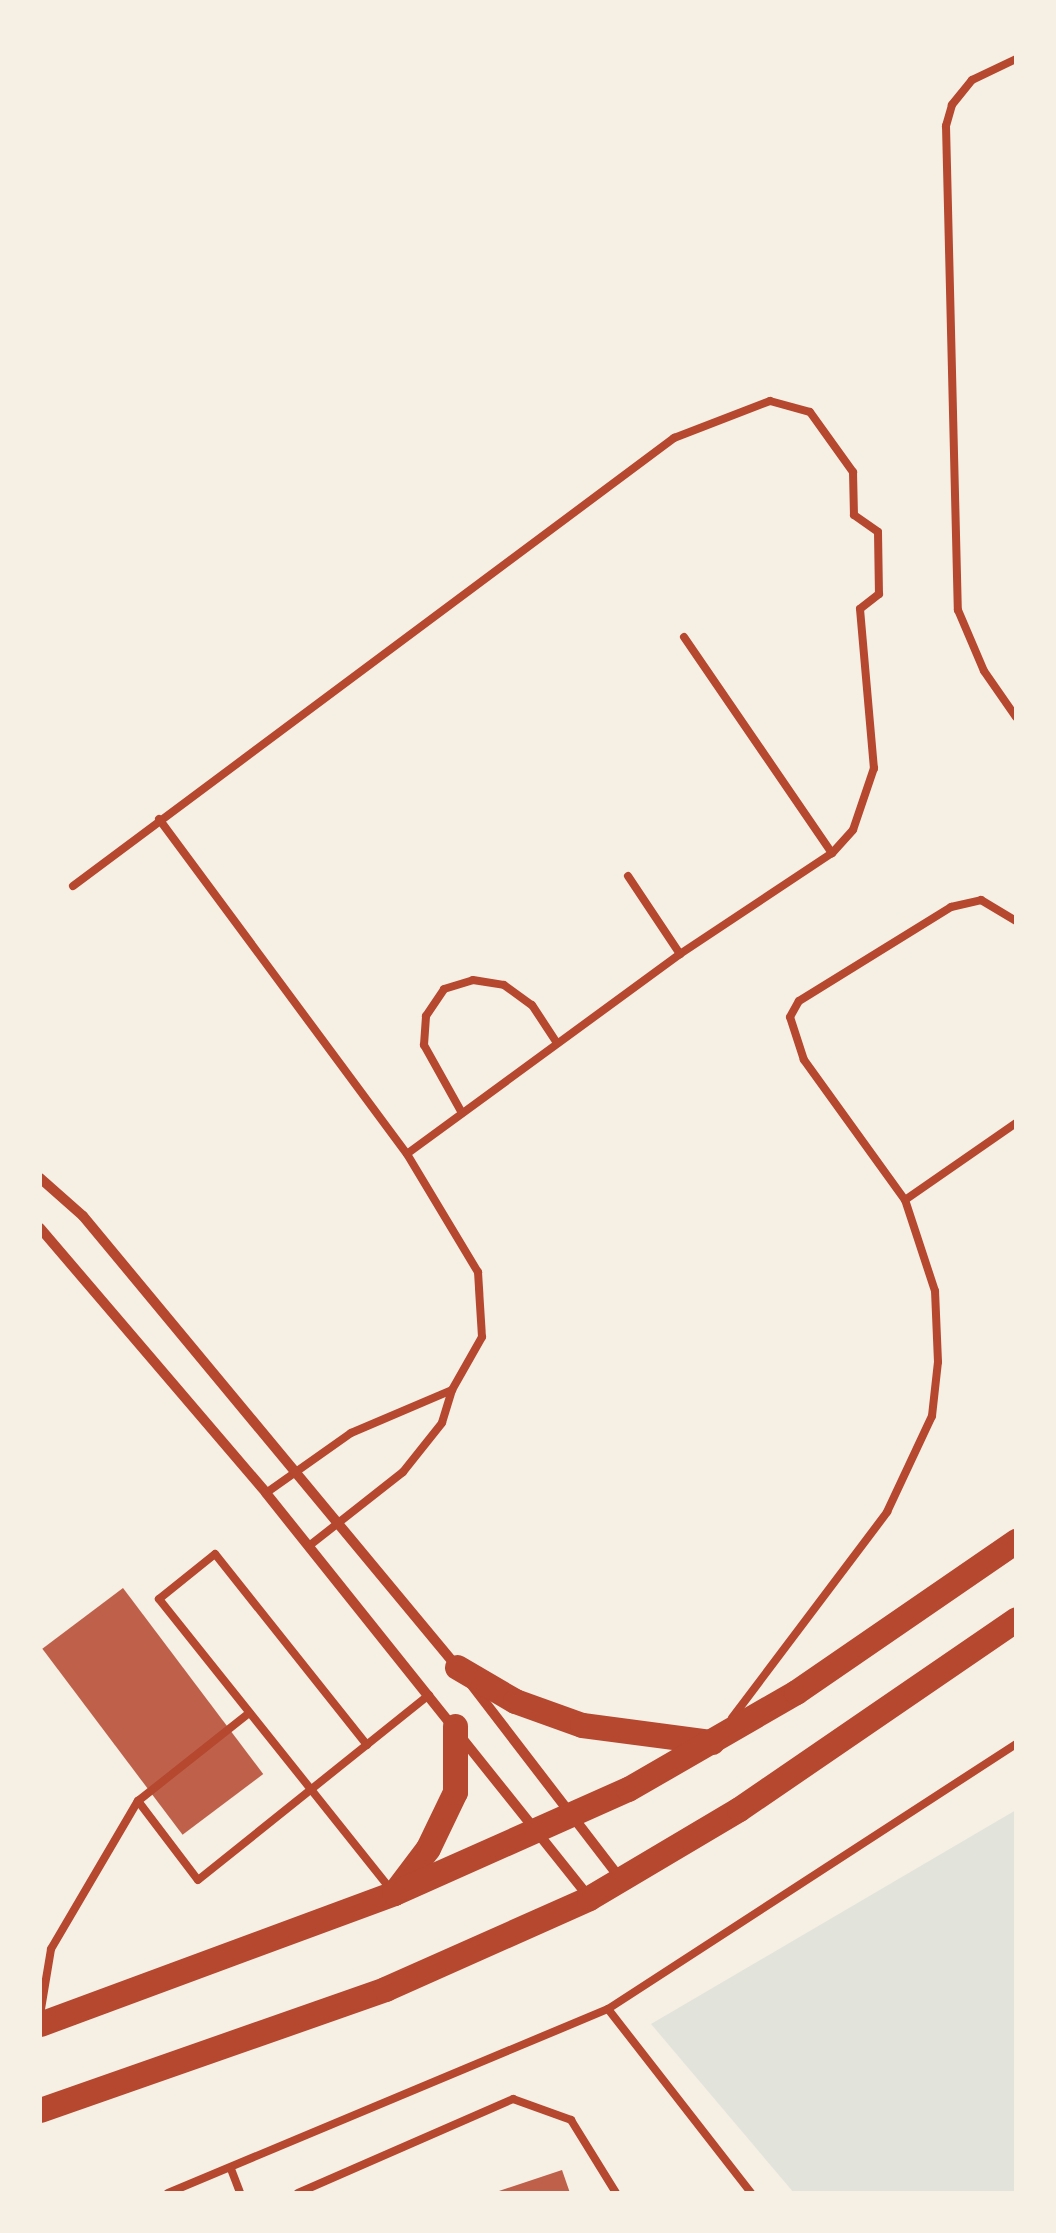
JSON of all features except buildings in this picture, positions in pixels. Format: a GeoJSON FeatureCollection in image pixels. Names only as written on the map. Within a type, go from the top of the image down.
{"type":"FeatureCollection","features":[{"type":"Feature","properties":{"kind":"highway"},"geometry":{"type":"LineString","coordinates":[[40,2024],[394,1894],[573,1816],[715,1742],[1016,1541]]}},
{"type":"Feature","properties":{"kind":"highway"},"geometry":{"type":"LineString","coordinates":[[40,2110],[385,1990],[589,1898],[789,1777],[1016,1620]]}},
{"type":"Feature","properties":{"kind":"highway"},"geometry":{"type":"LineString","coordinates":[[458,1667],[515,1701],[568,1721],[630,1736],[715,1742]]}},
{"type":"Feature","properties":{"kind":"highway"},"geometry":{"type":"LineString","coordinates":[[394,1894],[428,1848],[455,1792],[455,1726]]}},
{"type":"Feature","properties":{"kind":"street"},"geometry":{"type":"LineString","coordinates":[[40,1178],[84,1216],[295,1470],[458,1667],[621,1880]]}},
{"type":"Feature","properties":{"kind":"street"},"geometry":{"type":"LineString","coordinates":[[40,1228],[266,1493],[542,1831],[589,1898]]}},
{"type":"Feature","properties":{"kind":"lane"},"geometry":{"type":"LineString","coordinates":[[1016,59],[972,80],[952,105],[946,126],[958,610],[984,671],[1016,716]]}},
{"type":"Feature","properties":{"kind":"lane"},"geometry":{"type":"LineString","coordinates":[[73,886],[674,438],[770,401],[810,412],[853,472],[854,515],[878,532],[879,594],[860,609],[874,768],[868,801],[832,853],[680,954],[408,1154]]}},
{"type":"Feature","properties":{"kind":"lane"},"geometry":{"type":"LineString","coordinates":[[684,636],[832,853]]}},
{"type":"Feature","properties":{"kind":"lane"},"geometry":{"type":"LineString","coordinates":[[160,819],[408,1154],[463,1240],[485,1306],[482,1338],[452,1390],[426,1449],[309,1546]]}},
{"type":"Feature","properties":{"kind":"lane"},"geometry":{"type":"LineString","coordinates":[[628,876],[680,954]]}},
{"type":"Feature","properties":{"kind":"lane"},"geometry":{"type":"LineString","coordinates":[[715,1742],[887,1512],[932,1416],[935,1291],[905,1200],[804,1060],[790,1017],[799,1001],[951,906],[982,900],[1016,921]]}},
{"type":"Feature","properties":{"kind":"lane"},"geometry":{"type":"LineString","coordinates":[[462,1112],[424,1046],[426,1016],[444,990],[472,980],[504,985],[532,1005],[557,1043]]}},
{"type":"Feature","properties":{"kind":"lane"},"geometry":{"type":"LineString","coordinates":[[905,1200],[1016,1122]]}},
{"type":"Feature","properties":{"kind":"lane"},"geometry":{"type":"LineString","coordinates":[[266,1493],[352,1433],[452,1390]]}},
{"type":"Feature","properties":{"kind":"lane"},"geometry":{"type":"LineString","coordinates":[[367,1744],[216,1554],[159,1599],[394,1894]]}},
{"type":"Feature","properties":{"kind":"lane"},"geometry":{"type":"LineString","coordinates":[[138,1801],[198,1880],[429,1695]]}},
{"type":"Feature","properties":{"kind":"lane"},"geometry":{"type":"LineString","coordinates":[[40,2014],[51,1949],[138,1801],[249,1713]]}},
{"type":"Feature","properties":{"kind":"lane"},"geometry":{"type":"LineString","coordinates":[[168,2193],[608,2008],[1016,1744]]}},
{"type":"Feature","properties":{"kind":"lane"},"geometry":{"type":"LineString","coordinates":[[608,2008],[752,2193]]}},
{"type":"Feature","properties":{"kind":"lane"},"geometry":{"type":"LineString","coordinates":[[298,2193],[512,2099],[571,2120],[616,2193]]}},
{"type":"Feature","properties":{"kind":"lane"},"geometry":{"type":"LineString","coordinates":[[231,2169],[240,2193]]}},
{"type":"Feature","properties":{"kind":"shaded area"},"geometry":{"type":"Polygon","coordinates":[[[1016,1810],[1016,2193],[794,2193],[651,2024],[1016,1810]]]}}]}
